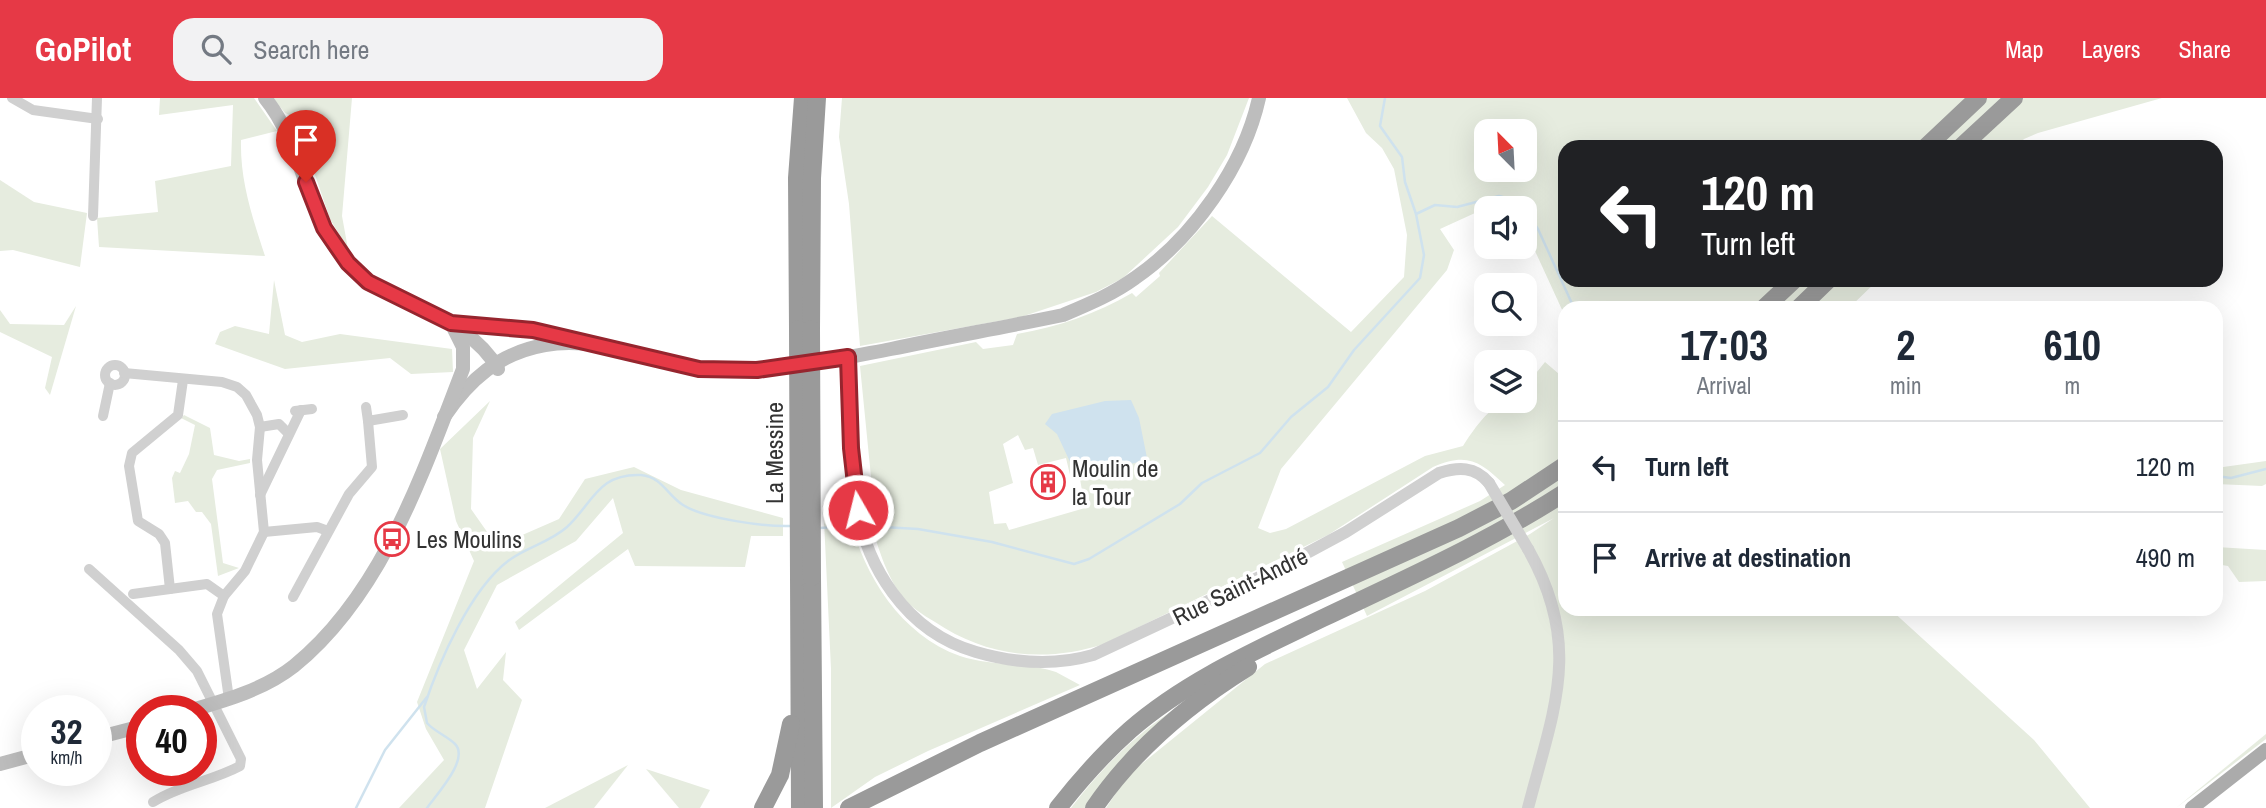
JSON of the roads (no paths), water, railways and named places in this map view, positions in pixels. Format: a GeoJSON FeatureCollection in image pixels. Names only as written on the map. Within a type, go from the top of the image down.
{"type":"FeatureCollection","features":[{"type":"Feature","properties":{"kind":"highway","name":"La Messine"},"geometry":{"type":"LineString","coordinates":[[803,98],[797,178],[805,329],[806,577],[814,808]]}},
{"type":"Feature","properties":{"kind":"highway","name":"La Messine"},"geometry":{"type":"LineString","coordinates":[[805,329],[817,98]]}},
{"type":"Feature","properties":{"kind":"highway"},"geometry":{"type":"LineString","coordinates":[[1933,140],[1978,98]]}},
{"type":"Feature","properties":{"kind":"highway"},"geometry":{"type":"LineString","coordinates":[[1969,140],[2014,98]]}},
{"type":"Feature","properties":{"kind":"highway"},"geometry":{"type":"LineString","coordinates":[[1772,301],[1787,287]]}},
{"type":"Feature","properties":{"kind":"highway"},"geometry":{"type":"LineString","coordinates":[[1806,301],[1821,287]]}},
{"type":"Feature","properties":{"kind":"highway"},"geometry":{"type":"LineString","coordinates":[[849,808],[917,773],[1459,528],[1510,501],[1558,470]]}},
{"type":"Feature","properties":{"kind":"highway"},"geometry":{"type":"LineString","coordinates":[[1058,808],[1107,752],[1158,709],[1225,667],[1511,526],[1558,497]]}},
{"type":"Feature","properties":{"kind":"highway","name":"La Messine"},"geometry":{"type":"LineString","coordinates":[[800,808],[800,634],[806,577]]}},
{"type":"Feature","properties":{"kind":"highway"},"geometry":{"type":"LineString","coordinates":[[1094,808],[1120,774],[1172,723],[1221,684],[1269,653],[1292,633]]}},
{"type":"Feature","properties":{"kind":"highway"},"geometry":{"type":"LineString","coordinates":[[763,808],[774,790],[788,748],[800,634]]}},
{"type":"Feature","properties":{"kind":"highway"},"geometry":{"type":"LineString","coordinates":[[859,808],[917,773]]}},
{"type":"Feature","properties":{"kind":"main road"},"geometry":{"type":"LineString","coordinates":[[265,98],[291,142],[324,228],[348,263],[368,282],[451,323],[479,343],[497,367]]}},
{"type":"Feature","properties":{"kind":"main road"},"geometry":{"type":"LineString","coordinates":[[451,323],[533,330],[699,369],[733,371],[789,367],[848,357],[1063,315],[1119,289],[1164,254],[1218,188],[1248,134],[1259,98]]}},
{"type":"Feature","properties":{"kind":"main road"},"geometry":{"type":"LineString","coordinates":[[217,703],[284,673],[335,625],[367,583],[395,534],[463,369],[463,347],[451,323]]}},
{"type":"Feature","properties":{"kind":"main road"},"geometry":{"type":"LineString","coordinates":[[443,421],[471,382],[497,367],[544,345],[591,344]]}},
{"type":"Feature","properties":{"kind":"main road"},"geometry":{"type":"LineString","coordinates":[[497,367],[558,352],[641,357]]}},
{"type":"Feature","properties":{"kind":"main road"},"geometry":{"type":"LineString","coordinates":[[2192,808],[2266,750]]}},
{"type":"Feature","properties":{"kind":"main road"},"geometry":{"type":"LineString","coordinates":[[0,764],[21,758]]}},
{"type":"Feature","properties":{"kind":"street"},"geometry":{"type":"LineString","coordinates":[[12,98],[33,110],[98,119]]}},
{"type":"Feature","properties":{"kind":"street"},"geometry":{"type":"LineString","coordinates":[[93,216],[97,98]]}},
{"type":"Feature","properties":{"kind":"street","name":"Rue Saint-André"},"geometry":{"type":"LineString","coordinates":[[848,357],[851,448],[858,510],[882,577],[893,595],[933,632],[964,649],[997,657],[1071,661],[1118,645],[1281,568],[1346,532],[1439,473],[1451,469],[1470,470],[1489,482],[1528,549],[1550,595],[1560,635],[1561,657],[1554,707],[1528,808]]}},
{"type":"Feature","properties":{"kind":"street"},"geometry":{"type":"LineString","coordinates":[[103,416],[110,383],[105,375],[110,366],[117,365],[124,373],[222,382],[237,387],[252,402],[260,428],[257,460],[264,532],[245,571],[225,596],[217,614],[229,699]]}},
{"type":"Feature","properties":{"kind":"street"},"geometry":{"type":"LineString","coordinates":[[110,383],[122,381],[124,373]]}},
{"type":"Feature","properties":{"kind":"street"},"geometry":{"type":"LineString","coordinates":[[170,589],[165,543],[159,534],[138,521],[129,466],[136,447],[178,415],[183,380]]}},
{"type":"Feature","properties":{"kind":"street"},"geometry":{"type":"LineString","coordinates":[[293,597],[349,494],[372,467],[366,407]]}},
{"type":"Feature","properties":{"kind":"street"},"geometry":{"type":"LineString","coordinates":[[260,495],[303,410]]}},
{"type":"Feature","properties":{"kind":"street"},"geometry":{"type":"LineString","coordinates":[[368,421],[403,415]]}},
{"type":"Feature","properties":{"kind":"street"},"geometry":{"type":"LineString","coordinates":[[260,428],[279,424],[289,434]]}},
{"type":"Feature","properties":{"kind":"street"},"geometry":{"type":"LineString","coordinates":[[264,532],[317,527],[328,531]]}},
{"type":"Feature","properties":{"kind":"street"},"geometry":{"type":"LineString","coordinates":[[89,569],[180,650],[197,671],[209,695]]}},
{"type":"Feature","properties":{"kind":"street"},"geometry":{"type":"LineString","coordinates":[[133,594],[207,584],[225,596]]}},
{"type":"Feature","properties":{"kind":"street"},"geometry":{"type":"LineString","coordinates":[[217,710],[241,759],[240,766],[217,775]]}},
{"type":"Feature","properties":{"kind":"street"},"geometry":{"type":"LineString","coordinates":[[153,802],[186,786]]}},
{"type":"Feature","properties":{"kind":"water"},"geometry":{"type":"Polygon","coordinates":[[[1131,400],[1139,418],[1147,458],[1139,462],[1086,474],[1071,464],[1057,434],[1045,424],[1052,414],[1105,401],[1131,400]]]}},
{"type":"Feature","properties":{"kind":"waterway"},"geometry":{"type":"LineString","coordinates":[[1385,98],[1380,126],[1402,157],[1405,182],[1416,214]]}},
{"type":"Feature","properties":{"kind":"waterway"},"geometry":{"type":"LineString","coordinates":[[865,526],[918,529],[992,542],[1074,564],[1089,559],[1180,504],[1202,483],[1260,453],[1291,417],[1328,387],[1354,350],[1420,278],[1424,255],[1416,214],[1435,205],[1457,207],[1474,203]]}},
{"type":"Feature","properties":{"kind":"waterway"},"geometry":{"type":"LineString","coordinates":[[1537,228],[1558,273]]}},
{"type":"Feature","properties":{"kind":"waterway"},"geometry":{"type":"LineString","coordinates":[[1564,287],[1571,301]]}},
{"type":"Feature","properties":{"kind":"waterway"},"geometry":{"type":"LineString","coordinates":[[2223,477],[2231,478],[2266,469]]}},
{"type":"Feature","properties":{"kind":"waterway"},"geometry":{"type":"LineString","coordinates":[[427,808],[450,777],[458,758],[455,744],[427,723],[424,707],[457,628],[494,574],[515,556],[567,527],[606,484],[627,476],[648,476],[693,510],[736,521],[792,526]]}},
{"type":"Feature","properties":{"kind":"waterway"},"geometry":{"type":"LineString","coordinates":[[819,528],[858,526]]}},
{"type":"Feature","properties":{"kind":"waterway"},"geometry":{"type":"LineString","coordinates":[[356,808],[385,750],[427,697]]}},
{"type":"Feature","properties":{"kind":"place","name":"Moulin de la Tour"},"geometry":{"type":"Point","coordinates":[1048,482]}},
{"type":"Feature","properties":{"kind":"place","name":"Les Moulins"},"geometry":{"type":"Point","coordinates":[392,539]}}]}
